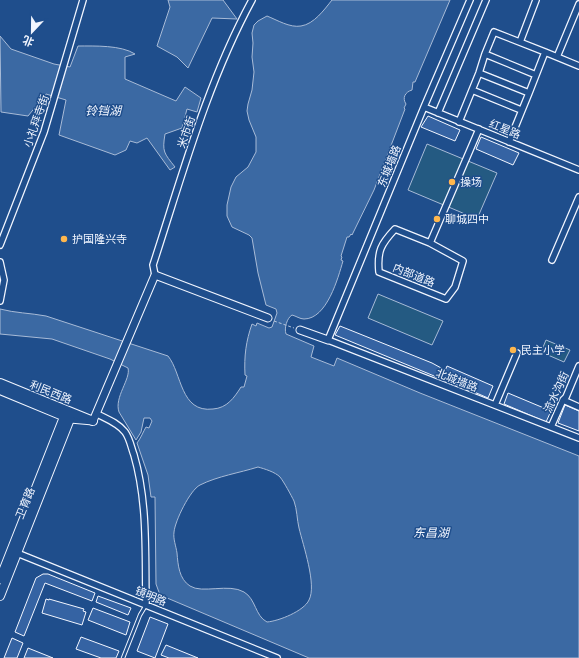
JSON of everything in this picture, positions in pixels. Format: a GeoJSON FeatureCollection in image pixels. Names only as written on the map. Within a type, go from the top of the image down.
{"type":"FeatureCollection","features":[{"type":"Feature","properties":{"kind":"main road","name":"利民西路"},"geometry":{"type":"LineString","coordinates":[[0,383],[95,418]]}},
{"type":"Feature","properties":{"kind":"main road","name":"利民西路"},"geometry":{"type":"LineString","coordinates":[[0,390],[67,418]]}},
{"type":"Feature","properties":{"kind":"main road","name":"卫育路"},"geometry":{"type":"LineString","coordinates":[[0,596],[67,418]]}},
{"type":"Feature","properties":{"kind":"main road","name":"卫育路"},"geometry":{"type":"LineString","coordinates":[[0,578],[67,418]]}},
{"type":"Feature","properties":{"kind":"street","name":"小礼拜寺街"},"geometry":{"type":"LineString","coordinates":[[0,245],[44,132],[83,0]]}},
{"type":"Feature","properties":{"kind":"street","name":"米市街"},"geometry":{"type":"LineString","coordinates":[[155,275],[153,265],[208,99],[238,25],[252,0]]}},
{"type":"Feature","properties":{"kind":"street","name":"东城墙路"},"geometry":{"type":"LineString","coordinates":[[328,340],[424,107],[470,0]]}},
{"type":"Feature","properties":{"kind":"street"},"geometry":{"type":"LineString","coordinates":[[438,113],[486,0]]}},
{"type":"Feature","properties":{"kind":"street"},"geometry":{"type":"LineString","coordinates":[[520,42],[536,0]]}},
{"type":"Feature","properties":{"kind":"street"},"geometry":{"type":"LineString","coordinates":[[557,57],[579,4]]}},
{"type":"Feature","properties":{"kind":"street"},"geometry":{"type":"LineString","coordinates":[[459,122],[494,32],[579,66]]}},
{"type":"Feature","properties":{"kind":"street"},"geometry":{"type":"LineString","coordinates":[[509,142],[545,52]]}},
{"type":"Feature","properties":{"kind":"street"},"geometry":{"type":"LineString","coordinates":[[485,54],[536,75]]}},
{"type":"Feature","properties":{"kind":"street"},"geometry":{"type":"LineString","coordinates":[[479,73],[529,93]]}},
{"type":"Feature","properties":{"kind":"street"},"geometry":{"type":"LineString","coordinates":[[472,90],[522,110]]}},
{"type":"Feature","properties":{"kind":"street","name":"红星路"},"geometry":{"type":"LineString","coordinates":[[424,107],[579,170]]}},
{"type":"Feature","properties":{"kind":"street"},"geometry":{"type":"LineString","coordinates":[[430,243],[478,129]]}},
{"type":"Feature","properties":{"kind":"street"},"geometry":{"type":"LineString","coordinates":[[552,260],[579,197]]}},
{"type":"Feature","properties":{"kind":"street","name":"内部道路"},"geometry":{"type":"LineString","coordinates":[[395,229],[430,243],[463,261],[455,287],[446,299],[379,272],[378,257],[384,241],[395,229]]}},
{"type":"Feature","properties":{"kind":"street"},"geometry":{"type":"LineString","coordinates":[[0,262],[4,280],[0,301]]}},
{"type":"Feature","properties":{"kind":"street"},"geometry":{"type":"LineString","coordinates":[[95,418],[155,275],[268,318]]}},
{"type":"Feature","properties":{"kind":"street"},"geometry":{"type":"LineString","coordinates":[[300,330],[328,340]]}},
{"type":"Feature","properties":{"kind":"street","name":"北城墙路"},"geometry":{"type":"LineString","coordinates":[[328,340],[579,438]]}},
{"type":"Feature","properties":{"kind":"street"},"geometry":{"type":"LineString","coordinates":[[495,405],[517,353]]}},
{"type":"Feature","properties":{"kind":"street","name":"流水沟街"},"geometry":{"type":"LineString","coordinates":[[551,427],[579,366]]}},
{"type":"Feature","properties":{"kind":"street"},"geometry":{"type":"LineString","coordinates":[[563,400],[579,407]]}},
{"type":"Feature","properties":{"kind":"street"},"geometry":{"type":"LineString","coordinates":[[67,418],[95,418],[114,422],[124,431],[129,439],[138,468],[144,509],[146,605]]}},
{"type":"Feature","properties":{"kind":"street","name":"镜明路"},"geometry":{"type":"LineString","coordinates":[[17,552],[277,658]]}},
{"type":"Feature","properties":{"kind":"lane"},"geometry":{"type":"LineString","coordinates":[[123,658],[140,615],[146,605]]}},
{"type":"Feature","properties":{"kind":"path"},"geometry":{"type":"LineString","coordinates":[[268,318],[300,330]]}},
{"type":"Feature","properties":{"kind":"shaded area","name":"操场"},"geometry":{"type":"Polygon","coordinates":[[[427,144],[497,173],[477,219],[408,190],[427,144]]]}},
{"type":"Feature","properties":{"kind":"shaded area"},"geometry":{"type":"Polygon","coordinates":[[[378,294],[443,321],[432,345],[368,318],[378,294]]]}},
{"type":"Feature","properties":{"kind":"shaded area"},"geometry":{"type":"Polygon","coordinates":[[[546,340],[570,350],[564,362],[541,352],[546,340]]]}},
{"type":"Feature","properties":{"kind":"water"},"geometry":{"type":"Polygon","coordinates":[[[168,0],[223,0],[237,19],[212,18],[188,68],[177,57],[157,46],[170,7],[168,0]]]}},
{"type":"Feature","properties":{"kind":"water","name":"东昌湖"},"geometry":{"type":"Polygon","coordinates":[[[332,0],[450,0],[415,82],[413,82],[412,90],[405,96],[405,109],[374,190],[352,235],[351,234],[347,237],[341,256],[341,260],[343,261],[335,287],[325,305],[312,317],[301,319],[292,315],[290,316],[287,321],[285,332],[286,334],[314,346],[311,357],[334,366],[337,358],[420,393],[579,456],[579,658],[309,658],[160,595],[156,584],[155,497],[151,497],[148,475],[137,443],[146,427],[149,428],[152,421],[150,418],[144,418],[141,432],[136,440],[119,412],[118,406],[120,394],[127,377],[128,368],[110,359],[52,339],[0,334],[0,309],[46,316],[168,356],[173,363],[183,390],[188,398],[194,405],[202,409],[222,407],[230,402],[241,387],[244,387],[247,376],[245,375],[246,349],[252,324],[256,326],[257,323],[269,328],[272,327],[277,313],[276,309],[266,305],[258,273],[252,238],[232,227],[227,216],[227,205],[231,187],[236,177],[248,167],[256,152],[256,137],[247,111],[252,90],[254,72],[252,57],[252,33],[254,25],[267,16],[292,26],[306,25],[318,16],[332,0]],[[258,467],[221,477],[196,488],[180,514],[175,527],[174,537],[181,576],[186,583],[195,588],[201,589],[238,589],[248,595],[260,616],[267,622],[284,618],[302,608],[309,600],[311,585],[294,501],[278,475],[258,467]]]}},
{"type":"Feature","properties":{"kind":"water","name":"铃铛湖"},"geometry":{"type":"Polygon","coordinates":[[[0,36],[11,49],[54,64],[70,67],[78,46],[123,49],[135,54],[125,57],[125,79],[176,101],[185,87],[201,98],[197,112],[187,109],[182,128],[165,134],[164,149],[168,158],[175,167],[170,170],[147,138],[137,143],[130,141],[126,150],[115,155],[59,135],[66,100],[46,94],[28,116],[1,112],[0,36]]]}},
{"type":"Feature","properties":{"kind":"building"},"geometry":{"type":"Polygon","coordinates":[[[428,116],[460,130],[455,141],[421,127],[428,116]]]}},
{"type":"Feature","properties":{"kind":"building"},"geometry":{"type":"Polygon","coordinates":[[[481,137],[519,153],[513,165],[476,149],[481,137]]]}},
{"type":"Feature","properties":{"kind":"building"},"geometry":{"type":"Polygon","coordinates":[[[340,326],[432,363],[443,369],[439,378],[335,335],[340,326]]]}},
{"type":"Feature","properties":{"kind":"building"},"geometry":{"type":"Polygon","coordinates":[[[447,366],[493,386],[488,398],[442,378],[447,366]]]}},
{"type":"Feature","properties":{"kind":"building"},"geometry":{"type":"Polygon","coordinates":[[[508,393],[551,411],[546,422],[504,404],[508,393]]]}},
{"type":"Feature","properties":{"kind":"building"},"geometry":{"type":"Polygon","coordinates":[[[565,405],[579,411],[579,431],[558,423],[565,405]]]}},
{"type":"Feature","properties":{"kind":"building"},"geometry":{"type":"Polygon","coordinates":[[[43,574],[48,574],[95,593],[92,601],[45,583],[24,636],[15,632],[36,578],[43,574]]]}},
{"type":"Feature","properties":{"kind":"building"},"geometry":{"type":"Polygon","coordinates":[[[98,596],[131,608],[128,615],[96,602],[98,596]]]}},
{"type":"Feature","properties":{"kind":"building"},"geometry":{"type":"Polygon","coordinates":[[[46,599],[84,609],[83,611],[86,612],[82,625],[42,613],[46,599]]]}},
{"type":"Feature","properties":{"kind":"building"},"geometry":{"type":"Polygon","coordinates":[[[93,608],[130,622],[126,635],[88,620],[93,608]]]}},
{"type":"Feature","properties":{"kind":"building"},"geometry":{"type":"Polygon","coordinates":[[[150,617],[168,624],[155,658],[137,651],[150,617]]]}},
{"type":"Feature","properties":{"kind":"building"},"geometry":{"type":"Polygon","coordinates":[[[81,637],[119,651],[116,658],[101,658],[76,649],[81,637]]]}},
{"type":"Feature","properties":{"kind":"building"},"geometry":{"type":"Polygon","coordinates":[[[12,638],[23,643],[17,658],[4,658],[12,638]]]}},
{"type":"Feature","properties":{"kind":"building"},"geometry":{"type":"Polygon","coordinates":[[[166,645],[198,658],[169,658],[161,655],[166,645]]]}},
{"type":"Feature","properties":{"kind":"building"},"geometry":{"type":"Polygon","coordinates":[[[28,648],[53,658],[24,658],[28,648]]]}},
{"type":"Feature","properties":{"kind":"place","name":"操场"},"geometry":{"type":"Point","coordinates":[452,182]}},
{"type":"Feature","properties":{"kind":"place","name":"聊城四中"},"geometry":{"type":"Point","coordinates":[437,219]}},
{"type":"Feature","properties":{"kind":"place","name":"护国隆兴寺"},"geometry":{"type":"Point","coordinates":[64,239]}},
{"type":"Feature","properties":{"kind":"place","name":"民主小学"},"geometry":{"type":"Point","coordinates":[513,350]}}]}
